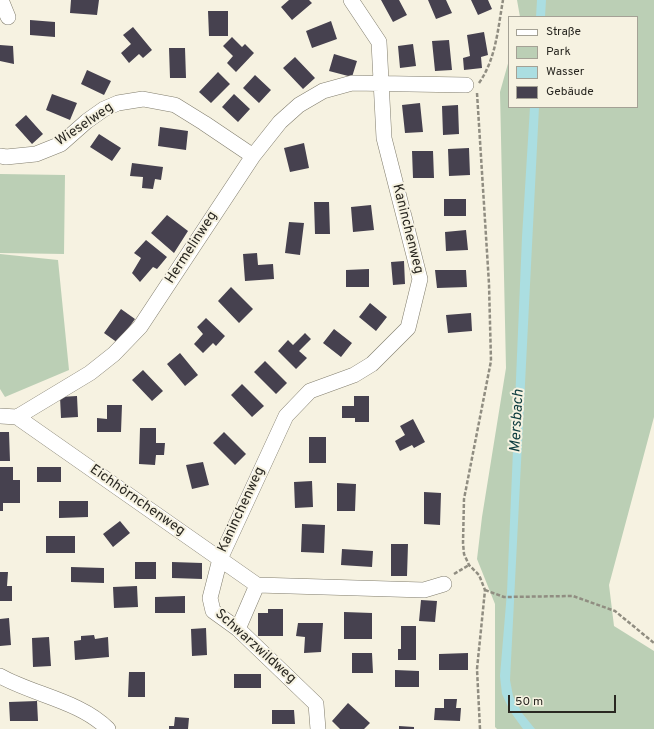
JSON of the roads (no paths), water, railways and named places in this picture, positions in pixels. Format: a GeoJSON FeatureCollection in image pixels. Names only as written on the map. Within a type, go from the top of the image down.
{"type":"FeatureCollection","features":[{"type":"Feature","properties":{"kind":"street"},"geometry":{"type":"LineString","coordinates":[[1,0],[8,17]]}},
{"type":"Feature","properties":{"kind":"street","name":"Kaninchenweg"},"geometry":{"type":"LineString","coordinates":[[220,559],[286,416],[310,391],[354,375],[372,364],[408,328],[420,279],[384,138],[379,42],[351,0]]}},
{"type":"Feature","properties":{"kind":"street","name":"Hermelinweg"},"geometry":{"type":"LineString","coordinates":[[17,417],[90,373],[114,354],[140,328],[253,156],[280,122],[300,105],[323,91],[352,83],[380,83]]}},
{"type":"Feature","properties":{"kind":"street"},"geometry":{"type":"LineString","coordinates":[[380,83],[466,85]]}},
{"type":"Feature","properties":{"kind":"street","name":"Wieselweg"},"geometry":{"type":"LineString","coordinates":[[0,156],[6,157],[36,154],[60,144],[104,109],[118,103],[143,100],[175,106],[204,123],[253,156]]}},
{"type":"Feature","properties":{"kind":"street"},"geometry":{"type":"LineString","coordinates":[[0,416],[17,417]]}},
{"type":"Feature","properties":{"kind":"street","name":"Eichhörnchenweg"},"geometry":{"type":"LineString","coordinates":[[17,417],[257,585]]}},
{"type":"Feature","properties":{"kind":"street","name":"Schwarzwildweg"},"geometry":{"type":"LineString","coordinates":[[220,559],[210,598],[213,611],[238,629],[316,704],[318,729]]}},
{"type":"Feature","properties":{"kind":"street"},"geometry":{"type":"LineString","coordinates":[[238,629],[257,585],[424,590],[444,584]]}},
{"type":"Feature","properties":{"kind":"street"},"geometry":{"type":"LineString","coordinates":[[0,676],[14,684],[80,709],[108,729]]}},
{"type":"Feature","properties":{"kind":"water"},"geometry":{"type":"Polygon","coordinates":[[[537,0],[546,0],[545,16],[536,16],[537,0]]]}},
{"type":"Feature","properties":{"kind":"water","name":"Mersbach"},"geometry":{"type":"Polygon","coordinates":[[[530,108],[539,108],[510,680],[513,696],[522,713],[535,729],[523,729],[510,711],[502,694],[500,676],[507,592],[522,237],[530,108]]]}}]}
